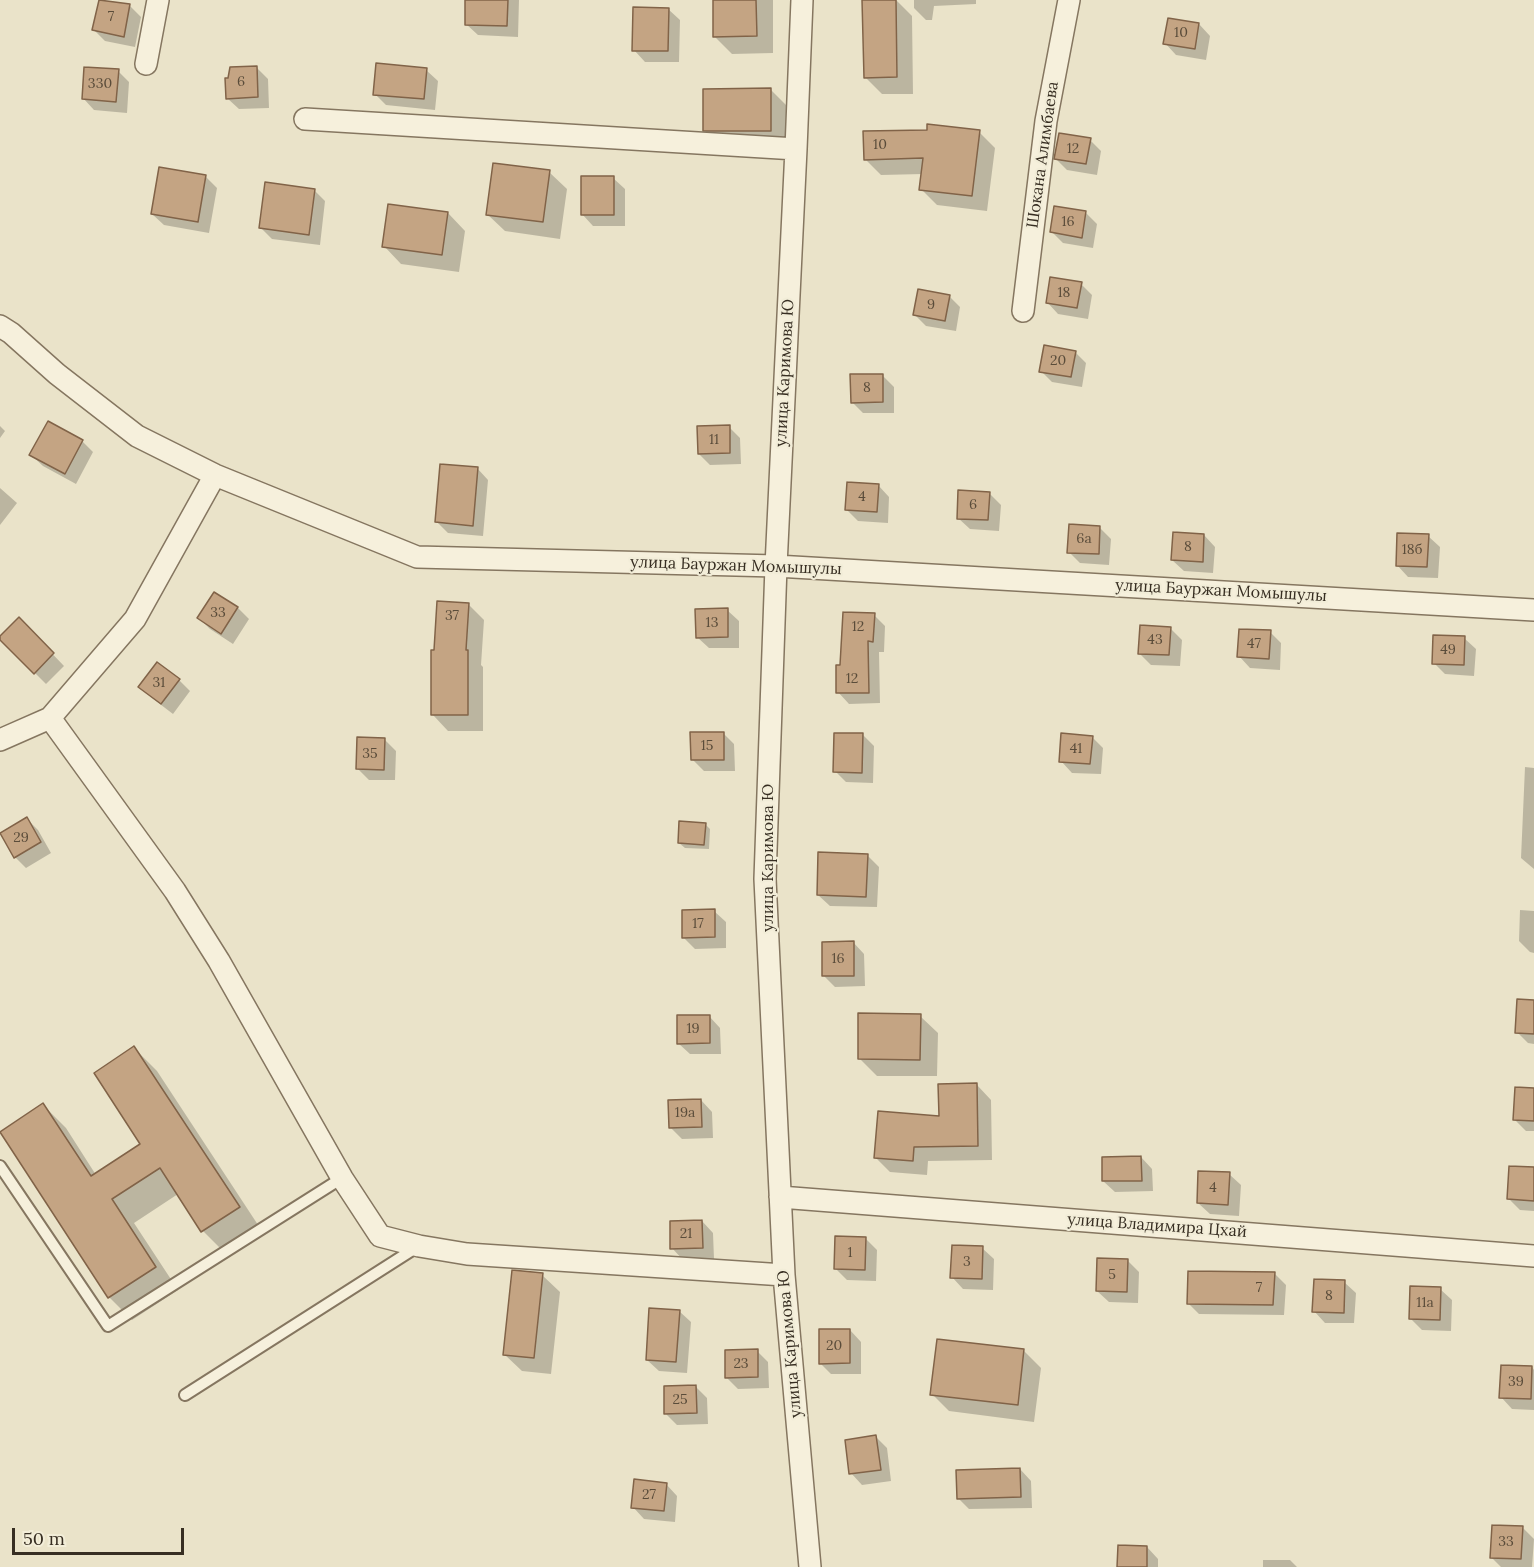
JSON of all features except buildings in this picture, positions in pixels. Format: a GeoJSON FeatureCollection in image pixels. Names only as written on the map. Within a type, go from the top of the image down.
{"type":"FeatureCollection","features":[{"type":"Feature","properties":{"kind":"street"},"geometry":{"type":"LineString","coordinates":[[146,64],[158,0]]}},
{"type":"Feature","properties":{"kind":"street","name":"улица Каримова Ю"},"geometry":{"type":"LineString","coordinates":[[802,0],[776,566],[765,879],[784,1275],[810,1567]]}},
{"type":"Feature","properties":{"kind":"street","name":"Шокана Алимбаева"},"geometry":{"type":"LineString","coordinates":[[1023,311],[1046,121],[1070,0]]}},
{"type":"Feature","properties":{"kind":"street"},"geometry":{"type":"LineString","coordinates":[[305,119],[796,149]]}},
{"type":"Feature","properties":{"kind":"street","name":"улица Бауржан Момышулы"},"geometry":{"type":"LineString","coordinates":[[0,326],[137,436],[215,475],[417,557],[776,566],[1534,610]]}},
{"type":"Feature","properties":{"kind":"street"},"geometry":{"type":"LineString","coordinates":[[0,740],[50,718],[135,619],[215,475]]}},
{"type":"Feature","properties":{"kind":"street"},"geometry":{"type":"LineString","coordinates":[[50,718],[175,891],[219,961],[342,1178],[380,1236],[419,1246],[467,1254],[784,1275]]}},
{"type":"Feature","properties":{"kind":"street","name":"улица Владимира Цхай"},"geometry":{"type":"LineString","coordinates":[[780,1197],[1534,1256]]}},
{"type":"Feature","properties":{"kind":"lane"},"geometry":{"type":"LineString","coordinates":[[0,1166],[108,1326],[342,1178]]}},
{"type":"Feature","properties":{"kind":"lane"},"geometry":{"type":"LineString","coordinates":[[185,1395],[419,1246]]}}]}
